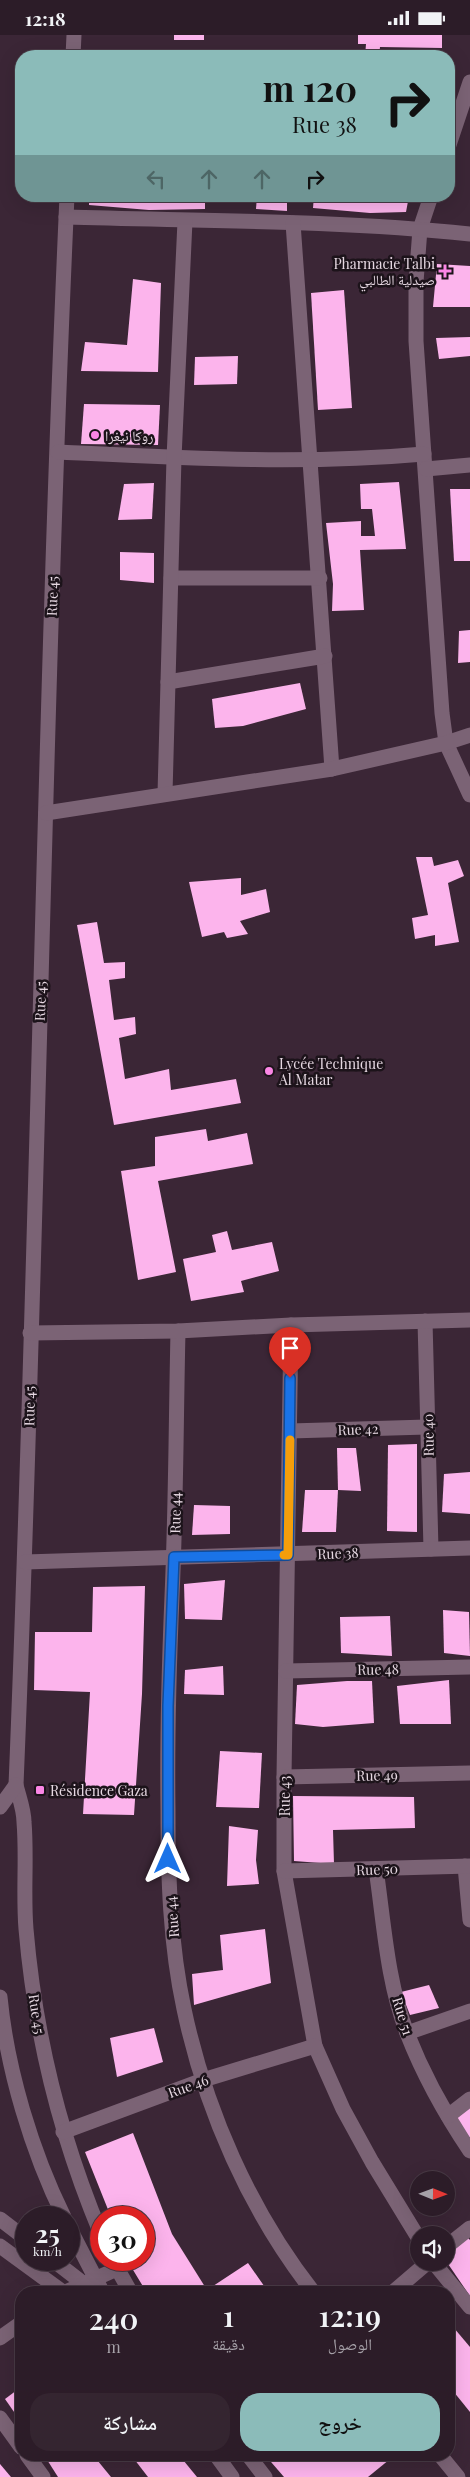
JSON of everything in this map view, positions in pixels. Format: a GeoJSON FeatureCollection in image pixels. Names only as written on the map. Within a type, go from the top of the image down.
{"type":"FeatureCollection","features":[{"type":"Feature","properties":{"kind":"street"},"geometry":{"type":"LineString","coordinates":[[73,50],[74,35]]}},
{"type":"Feature","properties":{"kind":"street"},"geometry":{"type":"LineString","coordinates":[[455,127],[470,82]]}},
{"type":"Feature","properties":{"kind":"street","name":"Rue 45"},"geometry":{"type":"LineString","coordinates":[[67,202],[30,1333],[25,1561],[16,1785],[24,1821],[25,1927],[35,2009],[45,2061],[63,2132],[91,2206]]}},
{"type":"Feature","properties":{"kind":"street"},"geometry":{"type":"LineString","coordinates":[[429,202],[420,229],[416,282],[416,341],[426,469],[436,645],[446,743],[470,795]]}},
{"type":"Feature","properties":{"kind":"street"},"geometry":{"type":"LineString","coordinates":[[66,217],[293,223],[420,229],[470,234]]}},
{"type":"Feature","properties":{"kind":"street"},"geometry":{"type":"LineString","coordinates":[[165,794],[174,458],[185,221]]}},
{"type":"Feature","properties":{"kind":"street"},"geometry":{"type":"LineString","coordinates":[[293,223],[320,578],[332,769]]}},
{"type":"Feature","properties":{"kind":"street"},"geometry":{"type":"LineString","coordinates":[[58,452],[174,458],[311,461],[355,460],[424,454]]}},
{"type":"Feature","properties":{"kind":"street"},"geometry":{"type":"LineString","coordinates":[[426,469],[470,465]]}},
{"type":"Feature","properties":{"kind":"street"},"geometry":{"type":"LineString","coordinates":[[171,578],[320,578]]}},
{"type":"Feature","properties":{"kind":"street"},"geometry":{"type":"LineString","coordinates":[[168,682],[325,656]]}},
{"type":"Feature","properties":{"kind":"street"},"geometry":{"type":"LineString","coordinates":[[46,813],[332,769],[446,743],[470,735]]}},
{"type":"Feature","properties":{"kind":"street"},"geometry":{"type":"LineString","coordinates":[[30,1333],[178,1331],[291,1325],[470,1320]]}},
{"type":"Feature","properties":{"kind":"street","name":"Rue 40"},"geometry":{"type":"LineString","coordinates":[[425,1321],[431,1549]]}},
{"type":"Feature","properties":{"kind":"street","name":"Rue 43"},"geometry":{"type":"LineString","coordinates":[[291,1325],[284,1871],[315,2046],[343,2109],[372,2162],[411,2226]]}},
{"type":"Feature","properties":{"kind":"street","name":"Rue 44"},"geometry":{"type":"LineString","coordinates":[[178,1331],[174,1557],[168,1706],[168,1879],[173,1938],[184,2008],[203,2080],[237,2167],[267,2223],[309,2286]]}},
{"type":"Feature","properties":{"kind":"street","name":"Rue 42"},"geometry":{"type":"LineString","coordinates":[[290,1431],[427,1427]]}},
{"type":"Feature","properties":{"kind":"street","name":"Rue 38"},"geometry":{"type":"LineString","coordinates":[[25,1561],[288,1555],[470,1548]]}},
{"type":"Feature","properties":{"kind":"street","name":"Rue 48"},"geometry":{"type":"LineString","coordinates":[[286,1671],[470,1667]]}},
{"type":"Feature","properties":{"kind":"street","name":"Rue 49"},"geometry":{"type":"LineString","coordinates":[[284,1777],[470,1773]]}},
{"type":"Feature","properties":{"kind":"street"},"geometry":{"type":"LineString","coordinates":[[0,1807],[16,1785]]}},
{"type":"Feature","properties":{"kind":"street"},"geometry":{"type":"LineString","coordinates":[[467,1866],[470,1921]]}},
{"type":"Feature","properties":{"kind":"street","name":"Rue 50"},"geometry":{"type":"LineString","coordinates":[[284,1871],[467,1866]]}},
{"type":"Feature","properties":{"kind":"street","name":"Rue 51"},"geometry":{"type":"LineString","coordinates":[[376,1869],[391,1973],[407,2033],[448,2116],[470,2151]]}},
{"type":"Feature","properties":{"kind":"street"},"geometry":{"type":"LineString","coordinates":[[0,1997],[20,2103],[50,2189],[58,2206]]}},
{"type":"Feature","properties":{"kind":"street"},"geometry":{"type":"LineString","coordinates":[[407,2033],[470,2011]]}},
{"type":"Feature","properties":{"kind":"street","name":"Rue 46"},"geometry":{"type":"LineString","coordinates":[[63,2132],[203,2080],[315,2046]]}},
{"type":"Feature","properties":{"kind":"street"},"geometry":{"type":"LineString","coordinates":[[448,2116],[470,2099]]}},
{"type":"Feature","properties":{"kind":"street"},"geometry":{"type":"LineString","coordinates":[[0,2219],[15,2231]]}},
{"type":"Feature","properties":{"kind":"street"},"geometry":{"type":"LineString","coordinates":[[455,2240],[470,2228]]}},
{"type":"Feature","properties":{"kind":"street"},"geometry":{"type":"LineString","coordinates":[[0,2246],[55,2286]]}},
{"type":"Feature","properties":{"kind":"street"},"geometry":{"type":"LineString","coordinates":[[80,2257],[89,2282]]}},
{"type":"Feature","properties":{"kind":"street"},"geometry":{"type":"LineString","coordinates":[[71,2271],[94,2286]]}},
{"type":"Feature","properties":{"kind":"street"},"geometry":{"type":"LineString","coordinates":[[79,2286],[89,2282],[106,2271]]}},
{"type":"Feature","properties":{"kind":"street"},"geometry":{"type":"LineString","coordinates":[[118,2271],[127,2286]]}},
{"type":"Feature","properties":{"kind":"street"},"geometry":{"type":"LineString","coordinates":[[400,2286],[418,2271]]}},
{"type":"Feature","properties":{"kind":"street"},"geometry":{"type":"LineString","coordinates":[[441,2271],[453,2286]]}},
{"type":"Feature","properties":{"kind":"street"},"geometry":{"type":"LineString","coordinates":[[455,2289],[470,2307]]}},
{"type":"Feature","properties":{"kind":"street"},"geometry":{"type":"LineString","coordinates":[[0,2339],[15,2328]]}},
{"type":"Feature","properties":{"kind":"street"},"geometry":{"type":"LineString","coordinates":[[0,2418],[15,2439]]}},
{"type":"Feature","properties":{"kind":"street"},"geometry":{"type":"LineString","coordinates":[[31,2461],[43,2477]]}},
{"type":"Feature","properties":{"kind":"street"},"geometry":{"type":"LineString","coordinates":[[220,2461],[232,2477]]}},
{"type":"Feature","properties":{"kind":"street"},"geometry":{"type":"LineString","coordinates":[[253,2461],[265,2477]]}},
{"type":"Feature","properties":{"kind":"street"},"geometry":{"type":"LineString","coordinates":[[445,2461],[458,2477]]}},
{"type":"Feature","properties":{"kind":"building"},"geometry":{"type":"Polygon","coordinates":[[[174,35],[204,35],[204,40],[174,40],[174,35]]]}},
{"type":"Feature","properties":{"kind":"building"},"geometry":{"type":"Polygon","coordinates":[[[358,35],[442,35],[442,48],[380,47],[380,50],[366,50],[366,44],[358,44],[358,35]]]}},
{"type":"Feature","properties":{"kind":"building"},"geometry":{"type":"Polygon","coordinates":[[[89,202],[205,202],[205,209],[149,210],[89,205],[89,202]]]}},
{"type":"Feature","properties":{"kind":"building"},"geometry":{"type":"Polygon","coordinates":[[[257,202],[287,202],[287,211],[256,209],[257,202]]]}},
{"type":"Feature","properties":{"kind":"building"},"geometry":{"type":"Polygon","coordinates":[[[314,202],[408,202],[406,212],[370,213],[313,208],[314,202]]]}},
{"type":"Feature","properties":{"kind":"building"},"geometry":{"type":"Polygon","coordinates":[[[437,264],[470,266],[470,307],[433,307],[437,264]]]}},
{"type":"Feature","properties":{"kind":"building"},"geometry":{"type":"Polygon","coordinates":[[[133,279],[161,283],[158,372],[81,371],[85,342],[127,345],[133,279]]]}},
{"type":"Feature","properties":{"kind":"building"},"geometry":{"type":"Polygon","coordinates":[[[344,290],[352,408],[318,410],[311,293],[344,290]]]}},
{"type":"Feature","properties":{"kind":"building"},"geometry":{"type":"Polygon","coordinates":[[[470,337],[470,356],[439,359],[436,338],[470,337]]]}},
{"type":"Feature","properties":{"kind":"building"},"geometry":{"type":"Polygon","coordinates":[[[238,356],[237,384],[194,385],[195,357],[238,356]]]}},
{"type":"Feature","properties":{"kind":"building"},"geometry":{"type":"Polygon","coordinates":[[[84,404],[160,405],[158,445],[81,444],[84,404]]]}},
{"type":"Feature","properties":{"kind":"building"},"geometry":{"type":"Polygon","coordinates":[[[399,482],[406,549],[360,550],[364,610],[332,611],[333,584],[326,523],[361,521],[361,536],[375,536],[372,509],[361,509],[360,484],[399,482]]]}},
{"type":"Feature","properties":{"kind":"building"},"geometry":{"type":"Polygon","coordinates":[[[154,483],[152,519],[118,520],[124,484],[154,483]]]}},
{"type":"Feature","properties":{"kind":"building"},"geometry":{"type":"Polygon","coordinates":[[[450,489],[470,489],[470,561],[454,561],[450,489]]]}},
{"type":"Feature","properties":{"kind":"building"},"geometry":{"type":"Polygon","coordinates":[[[120,552],[154,553],[154,583],[120,580],[120,552]]]}},
{"type":"Feature","properties":{"kind":"building"},"geometry":{"type":"Polygon","coordinates":[[[470,630],[470,662],[458,663],[459,631],[470,630]]]}},
{"type":"Feature","properties":{"kind":"building"},"geometry":{"type":"Polygon","coordinates":[[[300,683],[306,709],[243,726],[215,728],[212,699],[300,683]]]}},
{"type":"Feature","properties":{"kind":"building"},"geometry":{"type":"Polygon","coordinates":[[[416,857],[432,857],[434,866],[458,860],[464,876],[448,883],[459,942],[435,946],[435,935],[415,939],[412,918],[428,915],[416,857]]]}},
{"type":"Feature","properties":{"kind":"building"},"geometry":{"type":"Polygon","coordinates":[[[241,878],[241,895],[266,889],[270,912],[240,921],[248,934],[227,938],[224,932],[202,937],[189,882],[241,878]]]}},
{"type":"Feature","properties":{"kind":"building"},"geometry":{"type":"Polygon","coordinates":[[[97,922],[104,963],[125,962],[125,978],[109,980],[114,1020],[135,1017],[136,1034],[119,1038],[125,1079],[169,1069],[171,1090],[236,1079],[241,1103],[114,1125],[77,925],[97,922]]]}},
{"type":"Feature","properties":{"kind":"building"},"geometry":{"type":"Polygon","coordinates":[[[206,1129],[208,1141],[247,1133],[253,1164],[158,1181],[176,1272],[138,1280],[121,1171],[155,1166],[155,1137],[206,1129]]]}},
{"type":"Feature","properties":{"kind":"building"},"geometry":{"type":"Polygon","coordinates":[[[227,1231],[232,1250],[272,1242],[279,1271],[241,1281],[244,1292],[191,1301],[183,1259],[216,1252],[212,1235],[227,1231]]]}},
{"type":"Feature","properties":{"kind":"building"},"geometry":{"type":"Polygon","coordinates":[[[417,1444],[417,1532],[387,1531],[388,1445],[417,1444]]]}},
{"type":"Feature","properties":{"kind":"building"},"geometry":{"type":"Polygon","coordinates":[[[337,1448],[356,1448],[361,1491],[338,1490],[337,1448]]]}},
{"type":"Feature","properties":{"kind":"building"},"geometry":{"type":"Polygon","coordinates":[[[470,1472],[470,1514],[442,1512],[444,1474],[470,1472]]]}},
{"type":"Feature","properties":{"kind":"building"},"geometry":{"type":"Polygon","coordinates":[[[305,1490],[338,1490],[336,1532],[302,1532],[305,1490]]]}},
{"type":"Feature","properties":{"kind":"building"},"geometry":{"type":"Polygon","coordinates":[[[194,1505],[230,1506],[230,1534],[192,1535],[194,1505]]]}},
{"type":"Feature","properties":{"kind":"building"},"geometry":{"type":"Polygon","coordinates":[[[225,1580],[222,1620],[185,1619],[184,1584],[225,1580]]]}},
{"type":"Feature","properties":{"kind":"building"},"geometry":{"type":"Polygon","coordinates":[[[145,1586],[142,1694],[134,1815],[83,1814],[90,1692],[34,1690],[35,1632],[92,1632],[93,1587],[145,1586]]]}},
{"type":"Feature","properties":{"kind":"building"},"geometry":{"type":"Polygon","coordinates":[[[443,1610],[469,1612],[470,1656],[444,1653],[443,1610]]]}},
{"type":"Feature","properties":{"kind":"building"},"geometry":{"type":"Polygon","coordinates":[[[390,1616],[392,1656],[341,1653],[340,1617],[390,1616]]]}},
{"type":"Feature","properties":{"kind":"building"},"geometry":{"type":"Polygon","coordinates":[[[223,1666],[224,1695],[184,1694],[185,1670],[223,1666]]]}},
{"type":"Feature","properties":{"kind":"building"},"geometry":{"type":"Polygon","coordinates":[[[449,1680],[451,1724],[400,1724],[397,1686],[449,1680]]]}},
{"type":"Feature","properties":{"kind":"building"},"geometry":{"type":"Polygon","coordinates":[[[372,1681],[374,1723],[323,1727],[295,1724],[297,1685],[372,1681]]]}},
{"type":"Feature","properties":{"kind":"building"},"geometry":{"type":"Polygon","coordinates":[[[220,1751],[262,1753],[259,1808],[216,1807],[220,1751]]]}},
{"type":"Feature","properties":{"kind":"building"},"geometry":{"type":"Polygon","coordinates":[[[293,1796],[414,1797],[415,1828],[333,1830],[334,1864],[294,1861],[293,1796]]]}},
{"type":"Feature","properties":{"kind":"building"},"geometry":{"type":"Polygon","coordinates":[[[229,1826],[258,1830],[256,1860],[259,1884],[227,1886],[229,1826]]]}},
{"type":"Feature","properties":{"kind":"building"},"geometry":{"type":"Polygon","coordinates":[[[265,1929],[271,1983],[194,2005],[192,1974],[223,1970],[220,1935],[265,1929]]]}},
{"type":"Feature","properties":{"kind":"building"},"geometry":{"type":"Polygon","coordinates":[[[429,1985],[439,2008],[410,2015],[401,1992],[429,1985]]]}},
{"type":"Feature","properties":{"kind":"building"},"geometry":{"type":"Polygon","coordinates":[[[154,2028],[163,2062],[117,2077],[110,2038],[154,2028]]]}},
{"type":"Feature","properties":{"kind":"building"},"geometry":{"type":"Polygon","coordinates":[[[470,2103],[470,2137],[466,2140],[454,2120],[470,2103]]]}},
{"type":"Feature","properties":{"kind":"building"},"geometry":{"type":"Polygon","coordinates":[[[133,2133],[172,2234],[204,2286],[143,2286],[134,2271],[155,2271],[155,2206],[107,2206],[85,2152],[133,2133]]]}},
{"type":"Feature","properties":{"kind":"building"},"geometry":{"type":"Polygon","coordinates":[[[467,2237],[470,2240],[470,2296],[453,2271],[455,2271],[455,2246],[467,2237]]]}},
{"type":"Feature","properties":{"kind":"building"},"geometry":{"type":"Polygon","coordinates":[[[248,2263],[264,2286],[213,2286],[248,2263]]]}},
{"type":"Feature","properties":{"kind":"building"},"geometry":{"type":"Polygon","coordinates":[[[455,2329],[470,2347],[470,2412],[455,2393],[455,2329]]]}},
{"type":"Feature","properties":{"kind":"building"},"geometry":{"type":"Polygon","coordinates":[[[15,2392],[15,2413],[5,2399],[15,2392]]]}},
{"type":"Feature","properties":{"kind":"building"},"geometry":{"type":"Polygon","coordinates":[[[48,2461],[98,2461],[111,2477],[58,2477],[48,2461]]]}},
{"type":"Feature","properties":{"kind":"building"},"geometry":{"type":"Polygon","coordinates":[[[136,2461],[184,2461],[197,2477],[148,2477],[136,2461]]]}},
{"type":"Feature","properties":{"kind":"building"},"geometry":{"type":"Polygon","coordinates":[[[270,2461],[388,2461],[368,2477],[284,2477],[270,2461]]]}},
{"type":"Feature","properties":{"kind":"building"},"geometry":{"type":"Polygon","coordinates":[[[0,2464],[11,2477],[0,2477],[0,2464]]]}},
{"type":"Feature","properties":{"kind":"slow traffic"},"geometry":{"type":"LineString","coordinates":[[284,1555],[288,1555],[290,1440]]}},
{"type":"Feature","properties":{"kind":"place","name":"Pharmacie Talbi صيدلية الطالبي"},"geometry":{"type":"Point","coordinates":[445,271]}},
{"type":"Feature","properties":{"kind":"place","name":"روكا نيغرا"},"geometry":{"type":"Point","coordinates":[95,435]}},
{"type":"Feature","properties":{"kind":"place","name":"Lycée Technique Al Matar"},"geometry":{"type":"Point","coordinates":[269,1071]}},
{"type":"Feature","properties":{"kind":"place","name":"Résidence Gaza"},"geometry":{"type":"Point","coordinates":[40,1790]}},
{"type":"Feature","properties":{"kind":"route"},"geometry":{"type":"LineString","coordinates":[[168,1859],[168,1706],[174,1557],[288,1555],[290,1378]]}}]}
